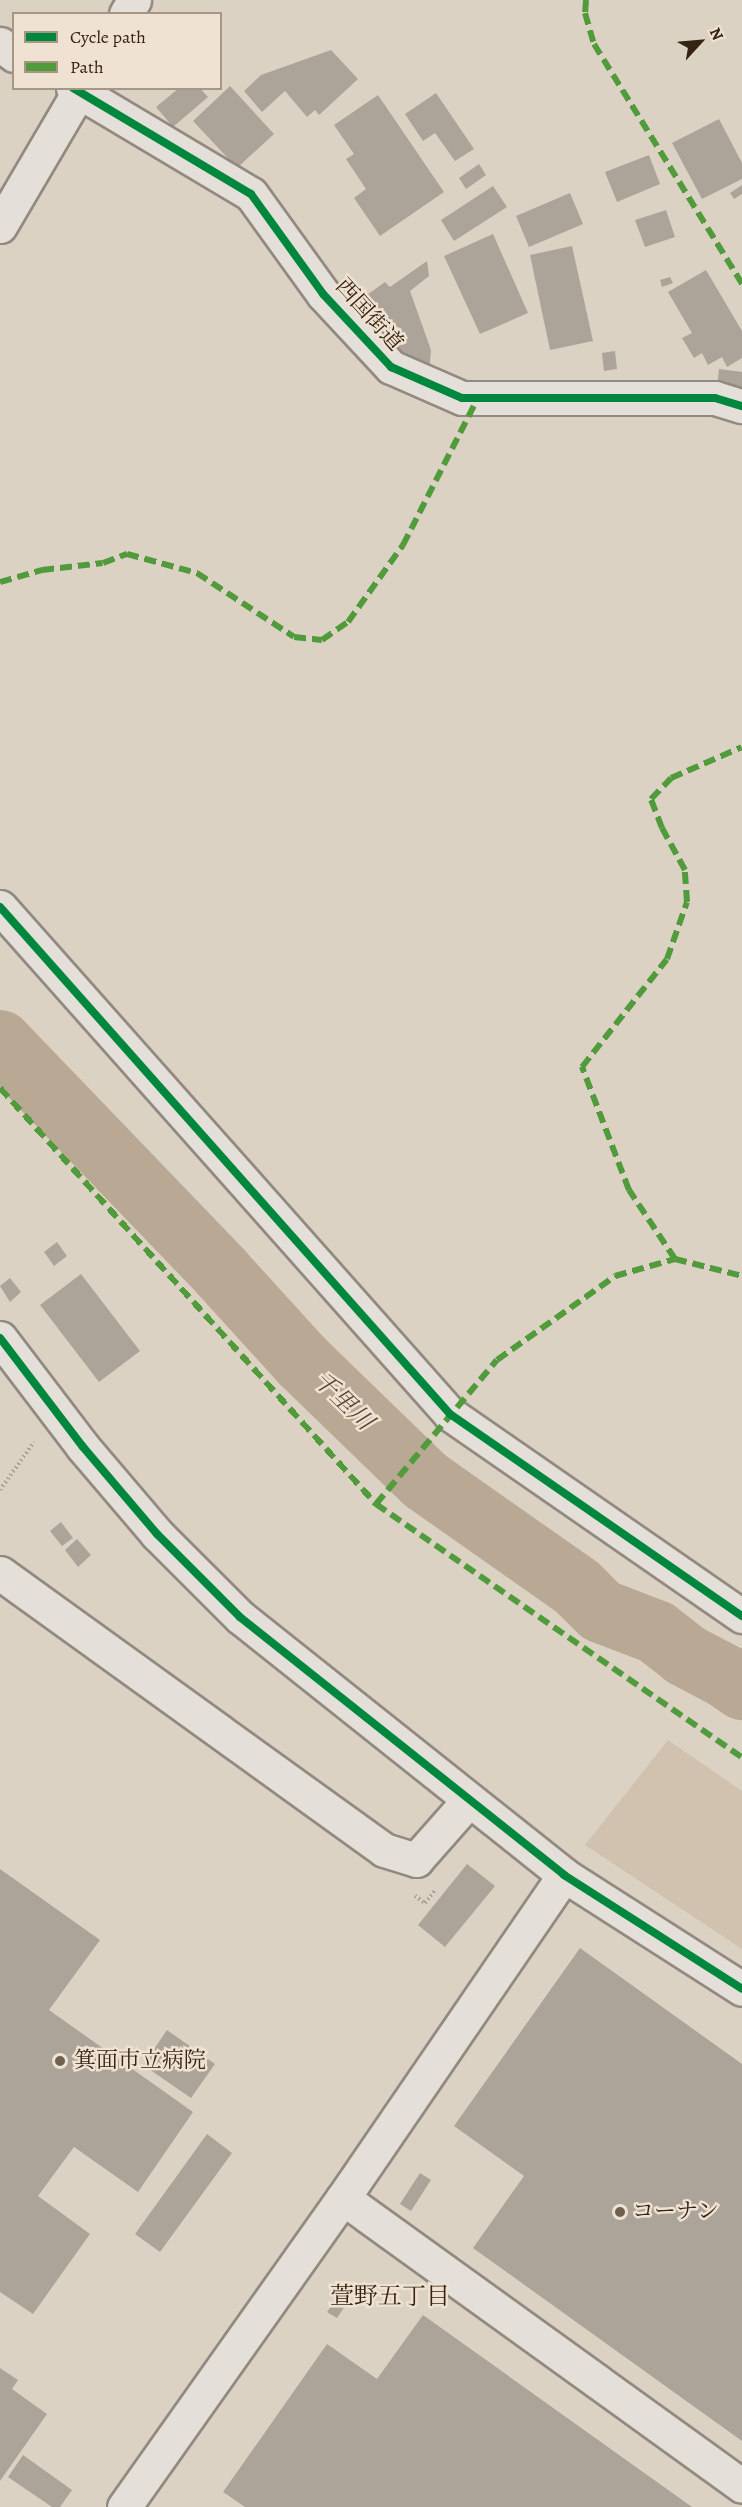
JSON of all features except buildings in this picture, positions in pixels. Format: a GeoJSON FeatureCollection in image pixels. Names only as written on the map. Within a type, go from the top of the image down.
{"type":"FeatureCollection","features":[{"type":"Feature","properties":{"kind":"street"},"geometry":{"type":"LineString","coordinates":[[0,44],[12,53]]}},
{"type":"Feature","properties":{"kind":"street"},"geometry":{"type":"LineString","coordinates":[[0,226],[78,90]]}},
{"type":"Feature","properties":{"kind":"street","name":"西国街道"},"geometry":{"type":"LineString","coordinates":[[78,90],[251,194],[323,294],[391,367],[462,398],[715,398],[742,406]]}},
{"type":"Feature","properties":{"kind":"street"},"geometry":{"type":"LineString","coordinates":[[0,907],[450,1414],[742,1616]]}},
{"type":"Feature","properties":{"kind":"street"},"geometry":{"type":"LineString","coordinates":[[0,1338],[83,1447],[157,1534],[240,1617],[564,1875],[742,1989]]}},
{"type":"Feature","properties":{"kind":"street"},"geometry":{"type":"LineString","coordinates":[[0,1573],[384,1850],[416,1860],[469,1800]]}},
{"type":"Feature","properties":{"kind":"street"},"geometry":{"type":"LineString","coordinates":[[125,2507],[343,2199],[564,1875]]}},
{"type":"Feature","properties":{"kind":"street"},"geometry":{"type":"LineString","coordinates":[[343,2199],[742,2486]]}},
{"type":"Feature","properties":{"kind":"path"},"geometry":{"type":"LineString","coordinates":[[0,1490],[38,1436]]}},
{"type":"Feature","properties":{"kind":"shaded area"},"geometry":{"type":"Polygon","coordinates":[[[668,1740],[742,1791],[742,1949],[585,1845],[668,1740]]]}},
{"type":"Feature","properties":{"kind":"waterway","name":"千里川"},"geometry":{"type":"LineString","coordinates":[[0,1042],[221,1272],[303,1362],[426,1481],[577,1587],[601,1611],[656,1632],[685,1655],[727,1677],[742,1688]]}},
{"type":"Feature","properties":{"kind":"marked path"},"geometry":{"type":"LineString","coordinates":[[586,0],[585,13],[594,44],[742,284]]}},
{"type":"Feature","properties":{"kind":"marked path"},"geometry":{"type":"LineString","coordinates":[[0,582],[42,570],[103,563],[127,554],[197,573],[294,637],[322,640],[348,622],[403,545],[478,398]]}},
{"type":"Feature","properties":{"kind":"marked path"},"geometry":{"type":"LineString","coordinates":[[675,1259],[629,1190],[582,1067],[667,959],[687,902],[685,870],[662,828],[651,799],[671,778],[742,747]]}},
{"type":"Feature","properties":{"kind":"marked path"},"geometry":{"type":"LineString","coordinates":[[0,1088],[376,1504],[742,1757]]}},
{"type":"Feature","properties":{"kind":"marked path"},"geometry":{"type":"LineString","coordinates":[[376,1504],[497,1360],[615,1276],[675,1259],[742,1276]]}},
{"type":"Feature","properties":{"kind":"cycle path"},"geometry":{"type":"LineString","coordinates":[[76,90],[251,194],[323,294],[391,367],[462,398],[715,398],[742,406]]}},
{"type":"Feature","properties":{"kind":"cycle path"},"geometry":{"type":"LineString","coordinates":[[0,907],[450,1414],[742,1616]]}},
{"type":"Feature","properties":{"kind":"cycle path"},"geometry":{"type":"LineString","coordinates":[[0,1338],[83,1447],[157,1534],[240,1617],[564,1875],[742,1989]]}},
{"type":"Feature","properties":{"kind":"place","name":"箕面市立病院"},"geometry":{"type":"Point","coordinates":[60,2061]}},
{"type":"Feature","properties":{"kind":"place","name":"コーナン"},"geometry":{"type":"Point","coordinates":[620,2212]}},
{"type":"Feature","properties":{"kind":"district","name":"萱野五丁目"},"geometry":{"type":"Point","coordinates":[390,2297]}}]}
